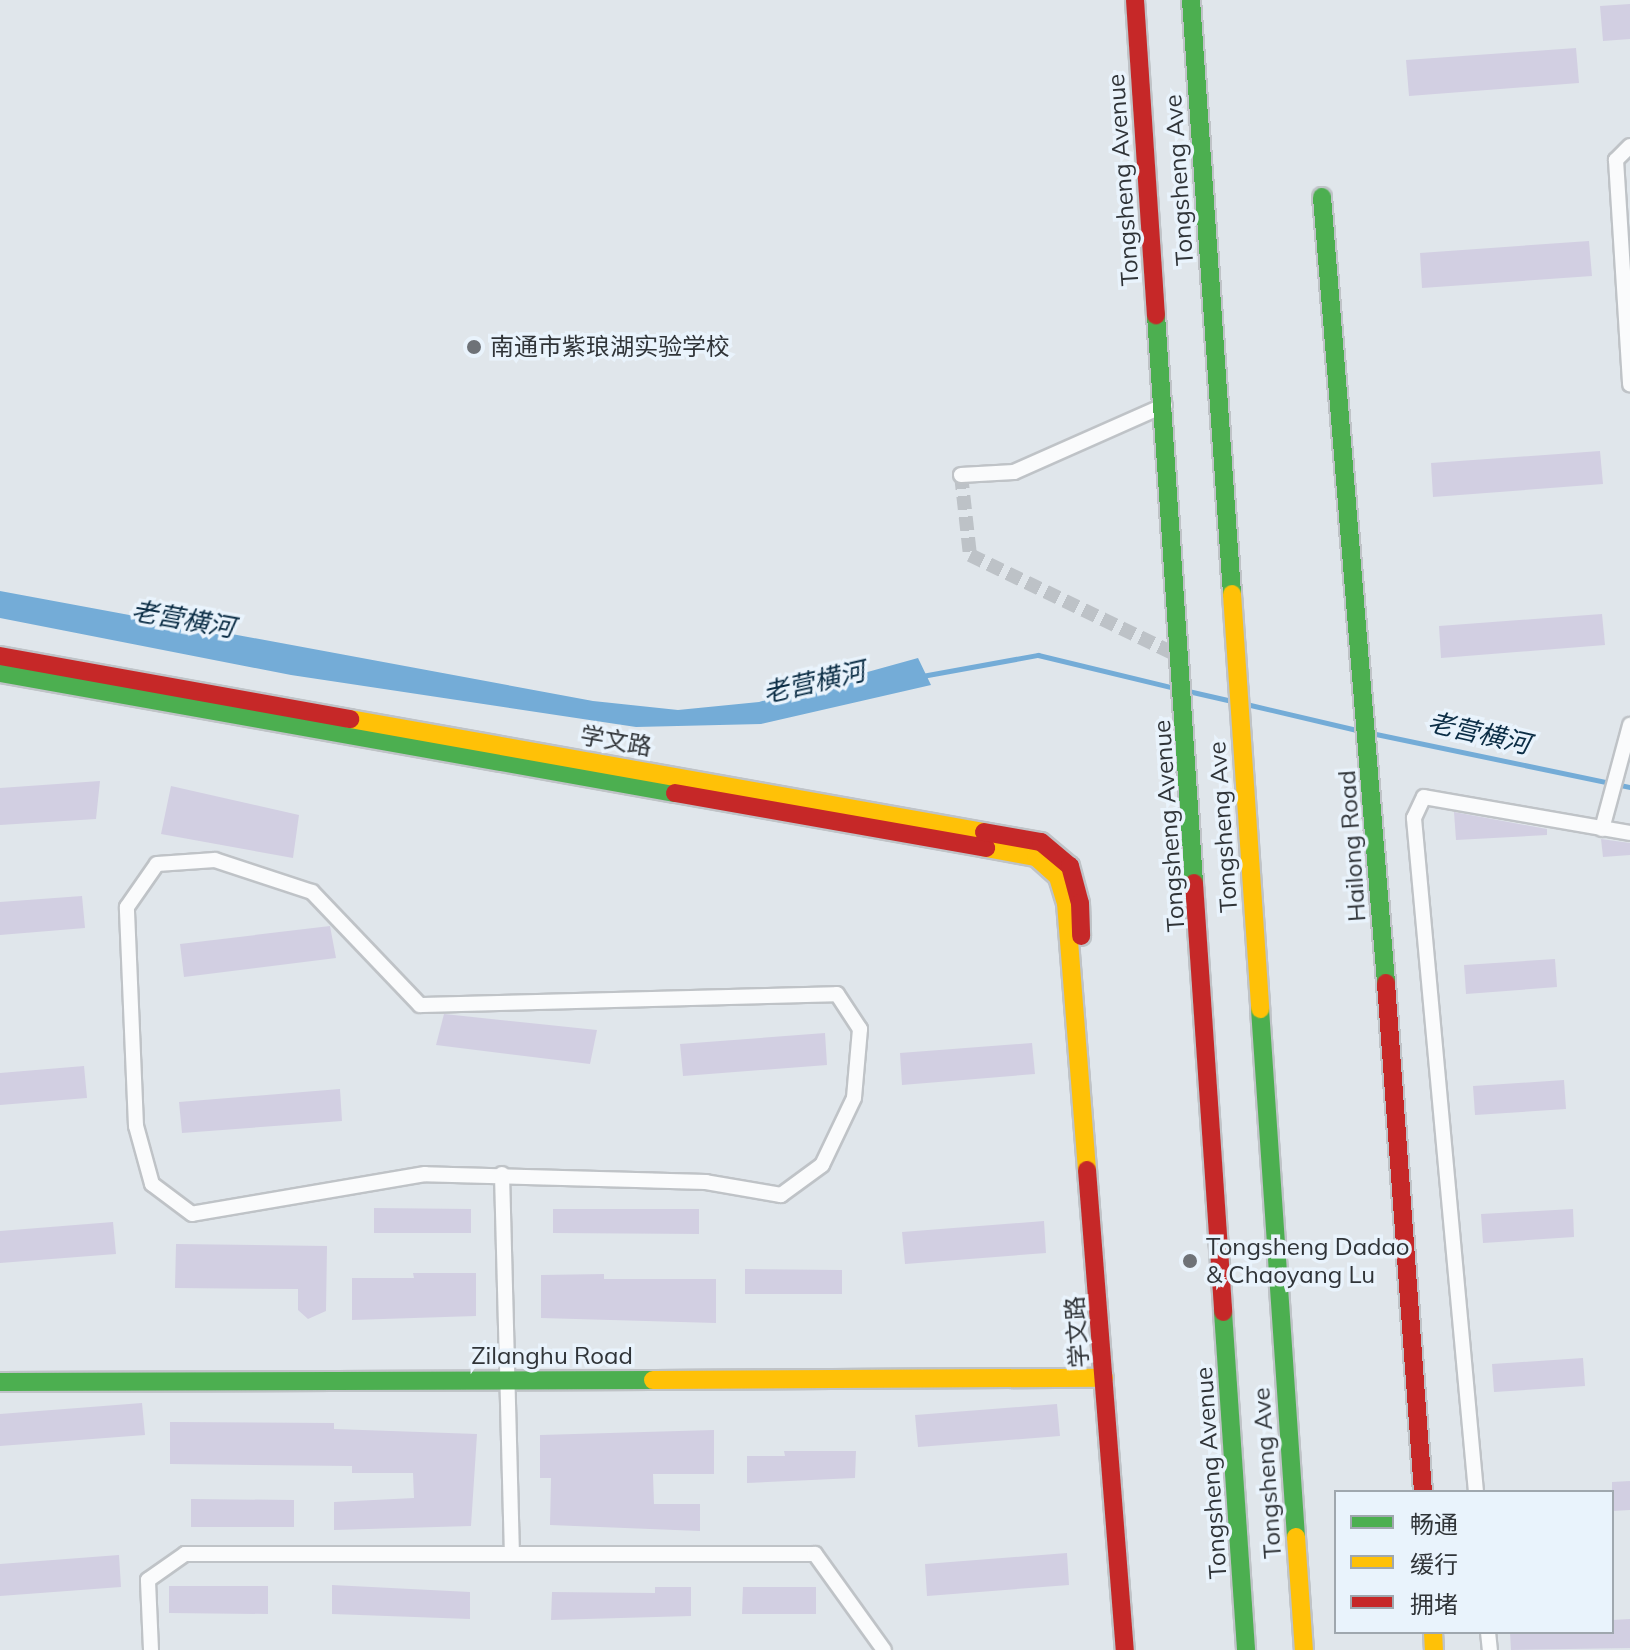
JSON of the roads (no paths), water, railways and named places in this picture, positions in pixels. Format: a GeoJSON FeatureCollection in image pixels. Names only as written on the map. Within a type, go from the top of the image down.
{"type":"FeatureCollection","features":[{"type":"Feature","properties":{"kind":"street","name":"Tongsheng Avenue"},"geometry":{"type":"LineString","coordinates":[[1135,0],[1165,405],[1246,1650]]}},
{"type":"Feature","properties":{"kind":"street","name":"Tongsheng Ave"},"geometry":{"type":"LineString","coordinates":[[1191,0],[1304,1650]]}},
{"type":"Feature","properties":{"kind":"street"},"geometry":{"type":"LineString","coordinates":[[1630,146],[1616,160],[1630,385]]}},
{"type":"Feature","properties":{"kind":"street","name":"Hailong Road"},"geometry":{"type":"LineString","coordinates":[[1322,197],[1370,762],[1423,1490]]}},
{"type":"Feature","properties":{"kind":"street"},"geometry":{"type":"LineString","coordinates":[[961,475],[1014,472],[1165,405]]}},
{"type":"Feature","properties":{"kind":"street","name":"学文路"},"geometry":{"type":"LineString","coordinates":[[0,656],[1041,842],[1070,866],[1080,903],[1076,1011]]}},
{"type":"Feature","properties":{"kind":"street","name":"学文路"},"geometry":{"type":"LineString","coordinates":[[0,673],[1036,857],[1058,877],[1066,903],[1125,1650]]}},
{"type":"Feature","properties":{"kind":"street"},"geometry":{"type":"LineString","coordinates":[[1602,829],[1630,725]]}},
{"type":"Feature","properties":{"kind":"street"},"geometry":{"type":"LineString","coordinates":[[1476,1490],[1414,818],[1424,797],[1630,833]]}},
{"type":"Feature","properties":{"kind":"street"},"geometry":{"type":"LineString","coordinates":[[215,860],[312,892],[420,1005],[837,994],[860,1029],[854,1098],[822,1165],[781,1195],[706,1182],[502,1174],[425,1174],[192,1214],[152,1184],[136,1126],[127,907],[157,864],[215,860]]}},
{"type":"Feature","properties":{"kind":"street"},"geometry":{"type":"LineString","coordinates":[[502,1174],[512,1554]]}},
{"type":"Feature","properties":{"kind":"street","name":"Zilanghu Road"},"geometry":{"type":"LineString","coordinates":[[0,1382],[1104,1378]]}},
{"type":"Feature","properties":{"kind":"street"},"geometry":{"type":"LineString","coordinates":[[151,1650],[148,1580],[185,1554],[815,1554],[884,1650]]}},
{"type":"Feature","properties":{"kind":"water"},"geometry":{"type":"Polygon","coordinates":[[[0,591],[593,701],[678,710],[759,702],[918,658],[931,685],[761,724],[636,727],[291,675],[0,618],[0,591]]]}},
{"type":"Feature","properties":{"kind":"waterway","name":"老营横河"},"geometry":{"type":"LineString","coordinates":[[922,676],[1038,655],[1174,688]]}},
{"type":"Feature","properties":{"kind":"waterway","name":"老营横河"},"geometry":{"type":"LineString","coordinates":[[1188,691],[1232,701]]}},
{"type":"Feature","properties":{"kind":"waterway","name":"老营横河"},"geometry":{"type":"LineString","coordinates":[[1246,704],[1361,731]]}},
{"type":"Feature","properties":{"kind":"waterway","name":"老营横河"},"geometry":{"type":"LineString","coordinates":[[1371,733],[1630,787]]}},
{"type":"Feature","properties":{"kind":"tunnel"},"geometry":{"type":"LineString","coordinates":[[961,475],[970,555],[1181,657]]}},
{"type":"Feature","properties":{"kind":"place","name":"南通市紫琅湖实验学校"},"geometry":{"type":"Point","coordinates":[474,347]}},
{"type":"Feature","properties":{"kind":"place","name":"Tongsheng Dadao & Chaoyang Lu"},"geometry":{"type":"Point","coordinates":[1190,1261]}}]}
